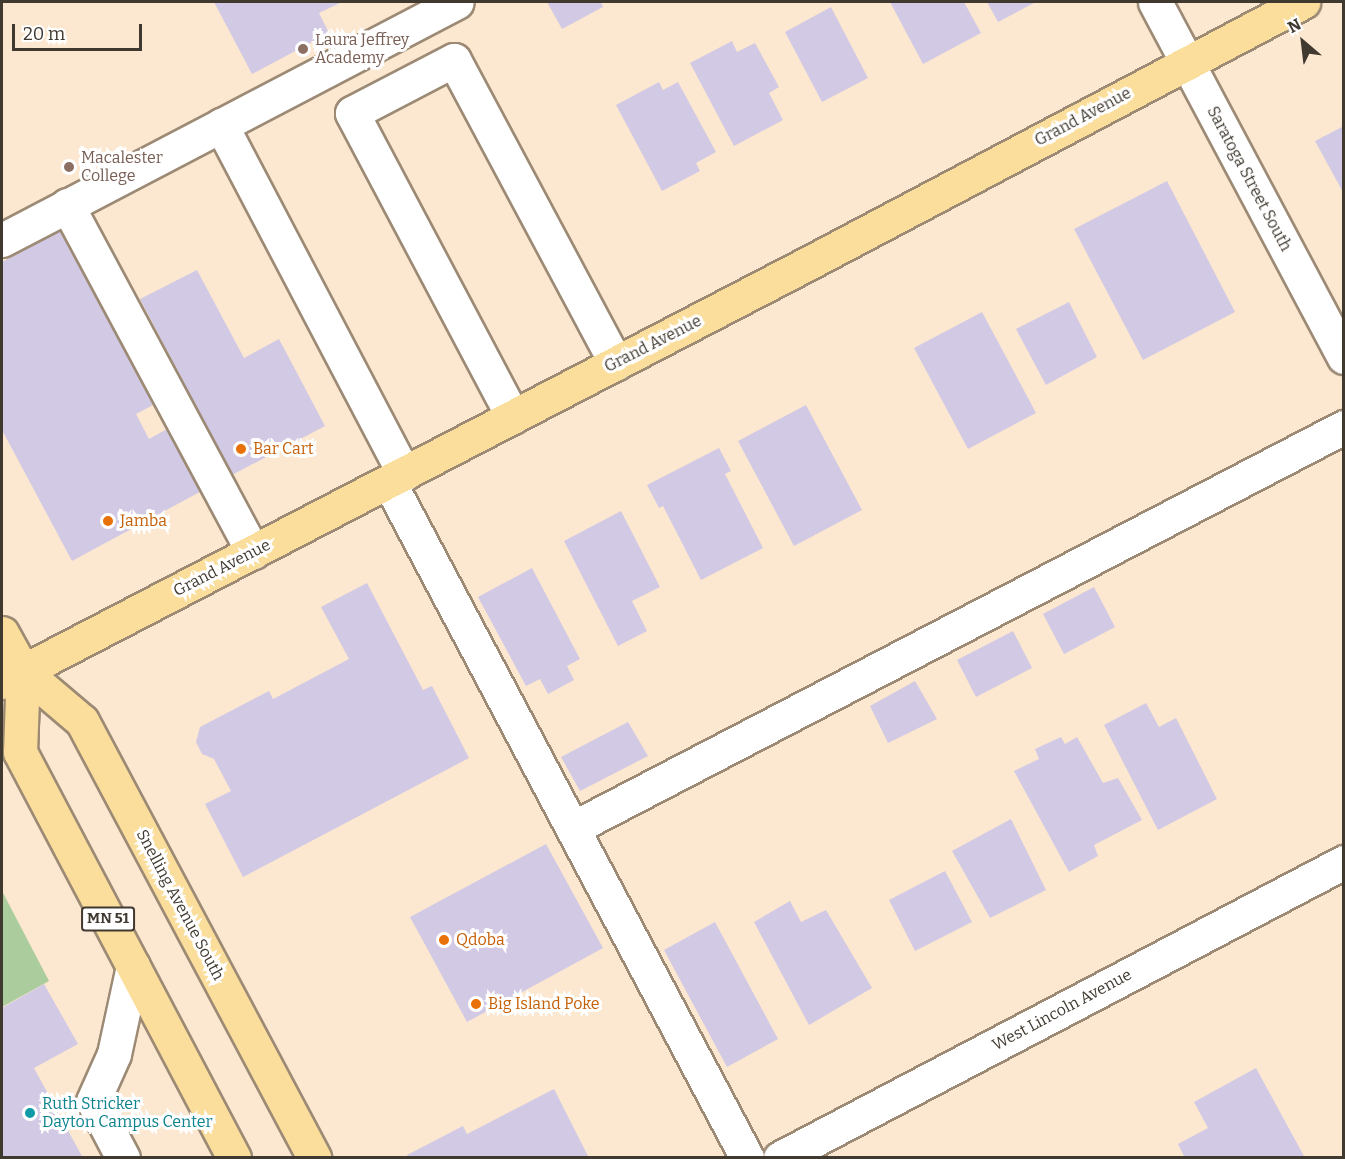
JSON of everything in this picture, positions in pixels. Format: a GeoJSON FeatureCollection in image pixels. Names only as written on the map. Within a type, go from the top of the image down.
{"type":"FeatureCollection","features":[{"type":"Feature","properties":{"kind":"main road","name":"Grand Avenue"},"geometry":{"type":"LineString","coordinates":[[12,677],[397,478],[1303,2]]}},
{"type":"Feature","properties":{"kind":"main road","name":"Snelling Avenue South"},"geometry":{"type":"LineString","coordinates":[[2,633],[12,677],[82,721],[314,1158]]}},
{"type":"Feature","properties":{"kind":"main road","name":"MN 51"},"geometry":{"type":"LineString","coordinates":[[12,677],[20,752],[234,1158]]}},
{"type":"Feature","properties":{"kind":"street"},"geometry":{"type":"LineString","coordinates":[[2,240],[457,2]]}},
{"type":"Feature","properties":{"kind":"street","name":"Saratoga Street South"},"geometry":{"type":"LineString","coordinates":[[1155,2],[1344,357]]}},
{"type":"Feature","properties":{"kind":"street"},"geometry":{"type":"LineString","coordinates":[[513,417],[351,113],[454,60],[615,363]]}},
{"type":"Feature","properties":{"kind":"street"},"geometry":{"type":"LineString","coordinates":[[221,125],[573,828],[747,1158]]}},
{"type":"Feature","properties":{"kind":"street"},"geometry":{"type":"LineString","coordinates":[[67,205],[253,552]]}},
{"type":"Feature","properties":{"kind":"street"},"geometry":{"type":"LineString","coordinates":[[573,828],[1344,427]]}},
{"type":"Feature","properties":{"kind":"street","name":"West Lincoln Avenue"},"geometry":{"type":"LineString","coordinates":[[780,1158],[1344,861]]}},
{"type":"Feature","properties":{"kind":"street"},"geometry":{"type":"LineString","coordinates":[[123,1158],[93,1101],[114,1054],[133,966]]}},
{"type":"Feature","properties":{"kind":"green space"},"geometry":{"type":"Polygon","coordinates":[[[2,891],[49,981],[2,1007],[2,891]]]}},
{"type":"Feature","properties":{"kind":"building"},"geometry":{"type":"Polygon","coordinates":[[[214,2],[342,2],[319,13],[329,33],[252,74],[214,2]]]}},
{"type":"Feature","properties":{"kind":"building"},"geometry":{"type":"Polygon","coordinates":[[[547,2],[601,2],[603,7],[562,29],[547,2]]]}},
{"type":"Feature","properties":{"kind":"building"},"geometry":{"type":"Polygon","coordinates":[[[890,2],[964,2],[981,33],[923,64],[890,2]]]}},
{"type":"Feature","properties":{"kind":"building"},"geometry":{"type":"Polygon","coordinates":[[[987,2],[1036,2],[998,22],[987,2]]]}},
{"type":"Feature","properties":{"kind":"building"},"geometry":{"type":"Polygon","coordinates":[[[831,7],[868,78],[822,102],[785,32],[831,7]]]}},
{"type":"Feature","properties":{"kind":"building"},"geometry":{"type":"Polygon","coordinates":[[[732,41],[737,52],[755,43],[779,87],[769,93],[783,120],[734,146],[690,63],[732,41]]]}},
{"type":"Feature","properties":{"kind":"building"},"geometry":{"type":"Polygon","coordinates":[[[659,82],[663,90],[678,82],[716,152],[696,163],[700,171],[662,191],[616,105],[659,82]]]}},
{"type":"Feature","properties":{"kind":"building"},"geometry":{"type":"Polygon","coordinates":[[[1344,126],[1344,194],[1315,141],[1344,126]]]}},
{"type":"Feature","properties":{"kind":"building"},"geometry":{"type":"Polygon","coordinates":[[[1167,181],[1235,312],[1143,360],[1074,229],[1167,181]]]}},
{"type":"Feature","properties":{"kind":"building"},"geometry":{"type":"Polygon","coordinates":[[[62,230],[155,404],[136,414],[149,439],[176,424],[209,487],[72,561],[2,430],[2,262],[62,230]]]}},
{"type":"Feature","properties":{"kind":"building"},"geometry":{"type":"Polygon","coordinates":[[[197,270],[244,358],[279,339],[325,426],[232,475],[140,299],[197,270]]]}},
{"type":"Feature","properties":{"kind":"building"},"geometry":{"type":"Polygon","coordinates":[[[1069,302],[1097,357],[1046,385],[1016,329],[1069,302]]]}},
{"type":"Feature","properties":{"kind":"building"},"geometry":{"type":"Polygon","coordinates":[[[982,312],[1036,413],[968,449],[914,348],[982,312]]]}},
{"type":"Feature","properties":{"kind":"building"},"geometry":{"type":"Polygon","coordinates":[[[806,405],[862,510],[794,546],[738,441],[806,405]]]}},
{"type":"Feature","properties":{"kind":"building"},"geometry":{"type":"Polygon","coordinates":[[[719,448],[731,471],[725,474],[763,548],[701,580],[663,506],[659,508],[647,485],[719,448]]]}},
{"type":"Feature","properties":{"kind":"building"},"geometry":{"type":"Polygon","coordinates":[[[621,511],[660,587],[632,601],[647,631],[618,646],[564,541],[621,511]]]}},
{"type":"Feature","properties":{"kind":"building"},"geometry":{"type":"Polygon","coordinates":[[[532,568],[580,659],[567,666],[574,680],[548,694],[540,679],[526,686],[478,597],[532,568]]]}},
{"type":"Feature","properties":{"kind":"building"},"geometry":{"type":"Polygon","coordinates":[[[367,583],[423,690],[432,686],[469,758],[243,877],[205,804],[231,791],[214,759],[202,754],[196,742],[200,727],[269,691],[273,699],[349,659],[321,607],[367,583]]]}},
{"type":"Feature","properties":{"kind":"building"},"geometry":{"type":"Polygon","coordinates":[[[1094,587],[1115,627],[1064,654],[1043,614],[1094,587]]]}},
{"type":"Feature","properties":{"kind":"building"},"geometry":{"type":"Polygon","coordinates":[[[1013,631],[1032,668],[976,697],[957,660],[1013,631]]]}},
{"type":"Feature","properties":{"kind":"building"},"geometry":{"type":"Polygon","coordinates":[[[915,681],[937,719],[888,743],[870,706],[915,681]]]}},
{"type":"Feature","properties":{"kind":"building"},"geometry":{"type":"Polygon","coordinates":[[[1146,703],[1159,727],[1176,718],[1217,799],[1158,830],[1104,725],[1146,703]]]}},
{"type":"Feature","properties":{"kind":"building"},"geometry":{"type":"Polygon","coordinates":[[[628,722],[648,756],[580,791],[561,757],[628,722]]]}},
{"type":"Feature","properties":{"kind":"building"},"geometry":{"type":"Polygon","coordinates":[[[1061,737],[1065,744],[1077,737],[1103,783],[1118,778],[1142,820],[1094,845],[1098,856],[1069,872],[1014,771],[1039,759],[1035,749],[1061,737]]]}},
{"type":"Feature","properties":{"kind":"building"},"geometry":{"type":"Polygon","coordinates":[[[1011,819],[1046,890],[990,918],[952,851],[1011,819]]]}},
{"type":"Feature","properties":{"kind":"building"},"geometry":{"type":"Polygon","coordinates":[[[546,844],[603,948],[467,1022],[410,917],[546,844]]]}},
{"type":"Feature","properties":{"kind":"building"},"geometry":{"type":"Polygon","coordinates":[[[945,871],[972,922],[915,951],[889,900],[945,871]]]}},
{"type":"Feature","properties":{"kind":"building"},"geometry":{"type":"Polygon","coordinates":[[[790,901],[801,922],[826,910],[872,988],[809,1025],[754,922],[790,901]]]}},
{"type":"Feature","properties":{"kind":"building"},"geometry":{"type":"Polygon","coordinates":[[[715,922],[778,1039],[727,1067],[664,950],[715,922]]]}},
{"type":"Feature","properties":{"kind":"building","name":"Ruth Stricker Dayton Campus Center"},"geometry":{"type":"Polygon","coordinates":[[[44,984],[78,1044],[34,1068],[83,1158],[2,1158],[2,1008],[44,984]]]}},
{"type":"Feature","properties":{"kind":"building"},"geometry":{"type":"Polygon","coordinates":[[[1256,1068],[1305,1158],[1185,1158],[1178,1144],[1208,1128],[1194,1102],[1256,1068]]]}},
{"type":"Feature","properties":{"kind":"building"},"geometry":{"type":"Polygon","coordinates":[[[554,1089],[589,1158],[409,1158],[407,1155],[463,1126],[467,1134],[554,1089]]]}},
{"type":"Feature","properties":{"kind":"place","name":"Laura Jeffrey Academy"},"geometry":{"type":"Point","coordinates":[303,49]}},
{"type":"Feature","properties":{"kind":"place","name":"Macalester College"},"geometry":{"type":"Point","coordinates":[69,167]}},
{"type":"Feature","properties":{"kind":"place","name":"Bar Cart"},"geometry":{"type":"Point","coordinates":[241,449]}},
{"type":"Feature","properties":{"kind":"place","name":"Jamba"},"geometry":{"type":"Point","coordinates":[108,521]}},
{"type":"Feature","properties":{"kind":"place","name":"Qdoba"},"geometry":{"type":"Point","coordinates":[444,940]}},
{"type":"Feature","properties":{"kind":"place","name":"Big Island Poke"},"geometry":{"type":"Point","coordinates":[476,1004]}},
{"type":"Feature","properties":{"kind":"place","name":"Ruth Stricker Dayton Campus Center"},"geometry":{"type":"Point","coordinates":[30,1113]}}]}
